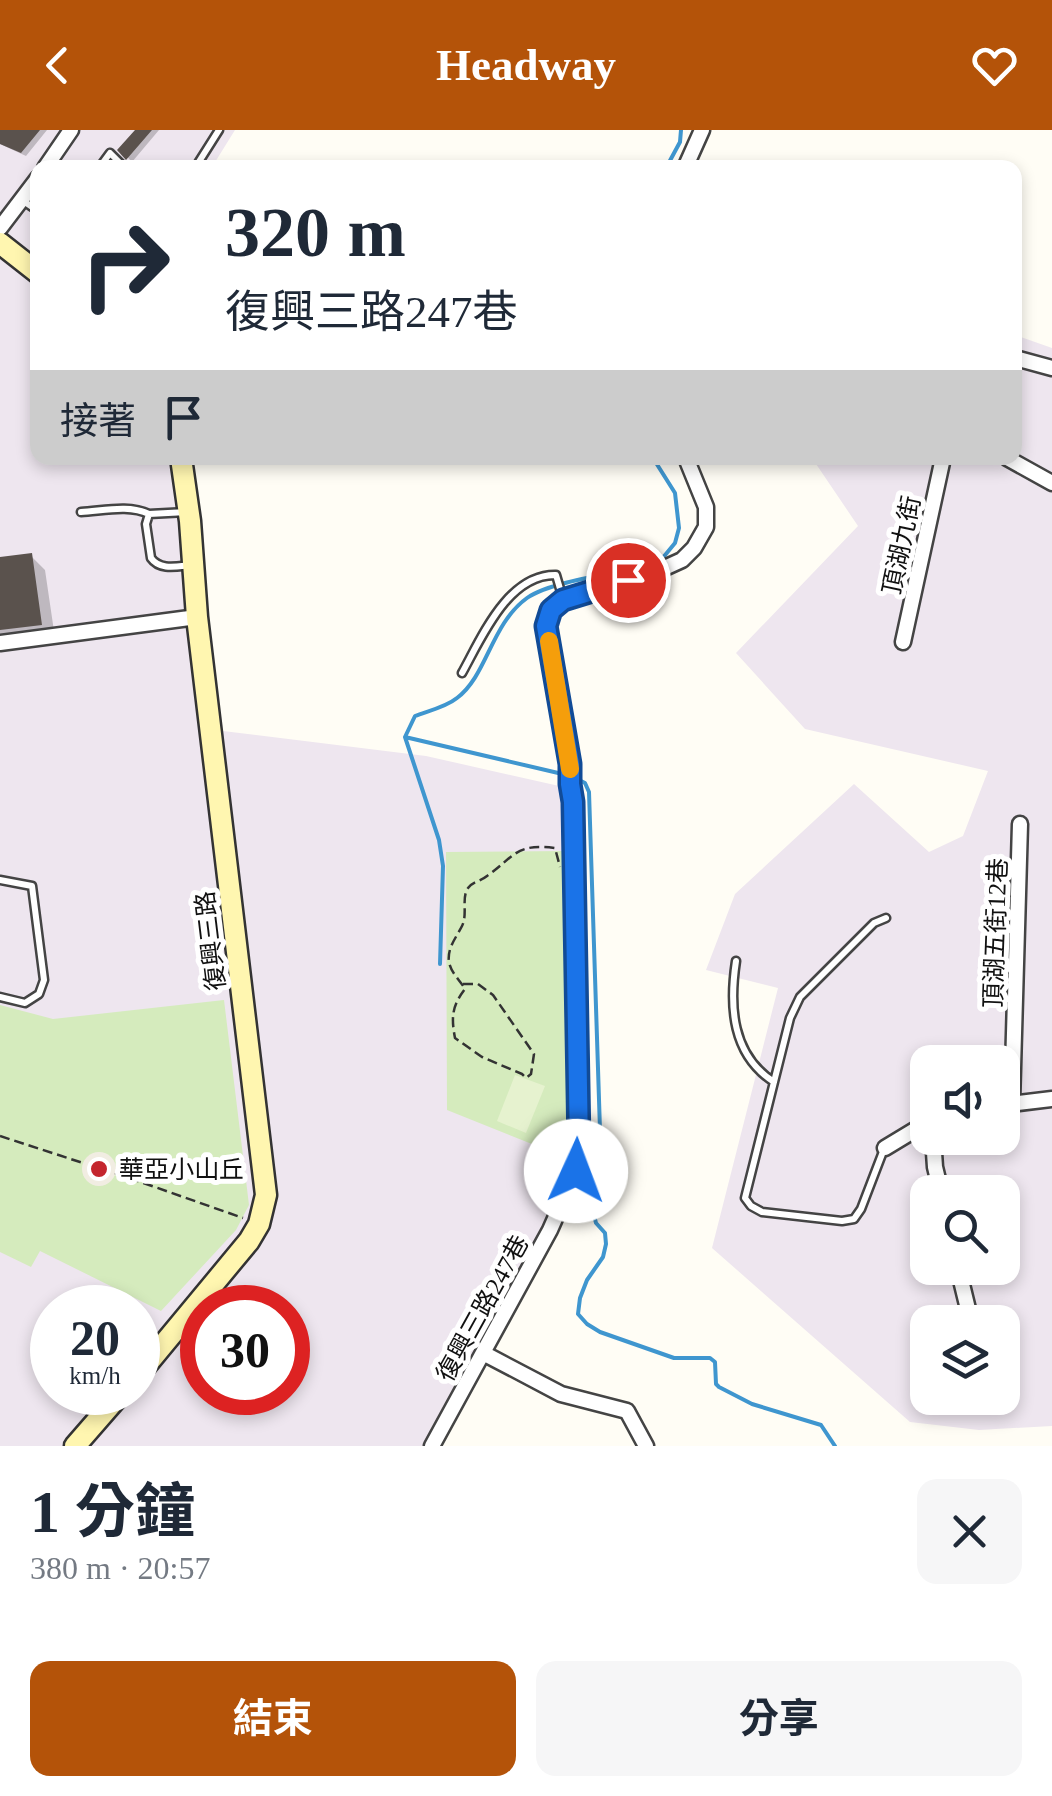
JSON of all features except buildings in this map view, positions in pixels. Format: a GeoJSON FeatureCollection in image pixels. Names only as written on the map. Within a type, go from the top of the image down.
{"type":"FeatureCollection","features":[{"type":"Feature","properties":{"kind":"street"},"geometry":{"type":"LineString","coordinates":[[50,160],[71,130]]}},
{"type":"Feature","properties":{"kind":"street"},"geometry":{"type":"LineString","coordinates":[[689,160],[702,130]]}},
{"type":"Feature","properties":{"kind":"street"},"geometry":{"type":"LineString","coordinates":[[0,228],[30,188]]}},
{"type":"Feature","properties":{"kind":"street"},"geometry":{"type":"LineString","coordinates":[[0,243],[30,267]]}},
{"type":"Feature","properties":{"kind":"street"},"geometry":{"type":"LineString","coordinates":[[1022,360],[1052,368]]}},
{"type":"Feature","properties":{"kind":"street","name":"復興三路"},"geometry":{"type":"LineString","coordinates":[[160,1348],[249,1241],[259,1224],[266,1194],[182,465]]}},
{"type":"Feature","properties":{"kind":"street"},"geometry":{"type":"LineString","coordinates":[[561,590],[660,570],[682,560],[706,527],[706,507],[689,465]]}},
{"type":"Feature","properties":{"kind":"street","name":"頂湖九街"},"geometry":{"type":"LineString","coordinates":[[903,642],[941,465]]}},
{"type":"Feature","properties":{"kind":"street"},"geometry":{"type":"LineString","coordinates":[[1020,465],[1052,483]]}},
{"type":"Feature","properties":{"kind":"street","name":"復興三路247巷"},"geometry":{"type":"LineString","coordinates":[[432,1446],[550,1230],[576,1171],[579,1145],[573,802],[546,626],[561,590]]}},
{"type":"Feature","properties":{"kind":"street"},"geometry":{"type":"LineString","coordinates":[[0,643],[197,618]]}},
{"type":"Feature","properties":{"kind":"street","name":"頂湖五街12巷"},"geometry":{"type":"LineString","coordinates":[[1010,1045],[1020,824]]}},
{"type":"Feature","properties":{"kind":"street"},"geometry":{"type":"LineString","coordinates":[[1020,1103],[1052,1099]]}},
{"type":"Feature","properties":{"kind":"street"},"geometry":{"type":"LineString","coordinates":[[885,1148],[910,1133]]}},
{"type":"Feature","properties":{"kind":"street"},"geometry":{"type":"LineString","coordinates":[[483,1353],[561,1394],[626,1410],[646,1446]]}},
{"type":"Feature","properties":{"kind":"street"},"geometry":{"type":"LineString","coordinates":[[74,1446],[102,1415]]}},
{"type":"Feature","properties":{"kind":"lane"},"geometry":{"type":"LineString","coordinates":[[199,160],[219,130]]}},
{"type":"Feature","properties":{"kind":"lane"},"geometry":{"type":"LineString","coordinates":[[21,199],[30,205]]}},
{"type":"Feature","properties":{"kind":"lane"},"geometry":{"type":"LineString","coordinates":[[80,512],[188,512]]}},
{"type":"Feature","properties":{"kind":"lane"},"geometry":{"type":"LineString","coordinates":[[149,514],[146,524],[154,563],[193,565]]}},
{"type":"Feature","properties":{"kind":"lane"},"geometry":{"type":"LineString","coordinates":[[462,673],[500,606],[520,589],[543,575],[556,576],[561,590]]}},
{"type":"Feature","properties":{"kind":"lane"},"geometry":{"type":"LineString","coordinates":[[0,880],[32,886],[44,980],[40,994],[24,1004],[0,998]]}},
{"type":"Feature","properties":{"kind":"lane"},"geometry":{"type":"LineString","coordinates":[[885,1148],[854,1219],[762,1212],[745,1198],[790,1018],[800,997],[874,924],[886,918]]}},
{"type":"Feature","properties":{"kind":"lane"},"geometry":{"type":"LineString","coordinates":[[736,961],[732,986],[738,1040],[757,1071],[774,1082]]}},
{"type":"Feature","properties":{"kind":"path"},"geometry":{"type":"LineString","coordinates":[[463,984],[478,984],[493,994],[534,1054],[531,1074],[526,1078],[482,1057],[456,1038],[451,1014],[465,989],[453,974],[449,961],[451,946],[466,912],[465,892],[470,884],[484,879],[503,861],[526,847],[556,848],[562,873]]}},
{"type":"Feature","properties":{"kind":"path"},"geometry":{"type":"LineString","coordinates":[[0,1136],[82,1163]]}},
{"type":"Feature","properties":{"kind":"path"},"geometry":{"type":"LineString","coordinates":[[115,1173],[250,1220]]}},
{"type":"Feature","properties":{"kind":"shaded area"},"geometry":{"type":"Polygon","coordinates":[[[0,130],[235,130],[216,160],[30,160],[30,465],[187,465],[223,731],[426,756],[577,790],[581,1151],[430,1446],[0,1446],[0,130]]]}},
{"type":"Feature","properties":{"kind":"shaded area"},"geometry":{"type":"Polygon","coordinates":[[[1022,337],[1052,348],[1052,1426],[979,1430],[910,1422],[712,1248],[778,988],[706,970],[735,894],[854,784],[929,852],[963,836],[988,771],[805,729],[736,653],[858,526],[817,465],[1022,465],[1022,337]]]}},
{"type":"Feature","properties":{"kind":"shaded area"},"geometry":{"type":"Polygon","coordinates":[[[99,1152],[111,1157],[116,1169],[111,1181],[99,1186],[87,1181],[82,1169],[87,1157],[99,1152]]]}},
{"type":"Feature","properties":{"kind":"green space"},"geometry":{"type":"Polygon","coordinates":[[[569,851],[576,1138],[572,1160],[447,1110],[446,852],[569,851]]]}},
{"type":"Feature","properties":{"kind":"green space"},"geometry":{"type":"Polygon","coordinates":[[[224,1000],[249,1205],[236,1230],[185,1285],[180,1285],[180,1290],[161,1311],[160,1285],[109,1285],[40,1251],[31,1267],[0,1252],[0,1005],[53,1019],[224,1000]]]}},
{"type":"Feature","properties":{"kind":"green space"},"geometry":{"type":"Polygon","coordinates":[[[515,1075],[545,1086],[526,1133],[497,1121],[515,1075]]]}},
{"type":"Feature","properties":{"kind":"waterway"},"geometry":{"type":"LineString","coordinates":[[670,160],[680,142],[681,130]]}},
{"type":"Feature","properties":{"kind":"waterway"},"geometry":{"type":"LineString","coordinates":[[440,964],[443,866],[439,840],[405,737],[415,716],[448,704],[467,688],[505,622],[527,598],[551,587],[646,567],[661,560],[675,543],[679,528],[675,493],[657,465]]}},
{"type":"Feature","properties":{"kind":"waterway"},"geometry":{"type":"LineString","coordinates":[[405,737],[571,776],[585,783],[589,792],[600,1130],[591,1204],[606,1244],[603,1257],[587,1280],[578,1314],[600,1332],[674,1358],[710,1358],[715,1362],[719,1387],[752,1404],[821,1425],[835,1446]]}},
{"type":"Feature","properties":{"kind":"slow traffic"},"geometry":{"type":"LineString","coordinates":[[549,641],[570,769]]}},
{"type":"Feature","properties":{"kind":"place","name":"華亞小山丘"},"geometry":{"type":"Point","coordinates":[99,1169]}},
{"type":"Feature","properties":{"kind":"route"},"geometry":{"type":"LineString","coordinates":[[576,1171],[579,1145],[573,802],[546,626],[551,610],[563,600],[628,580]]}}]}
